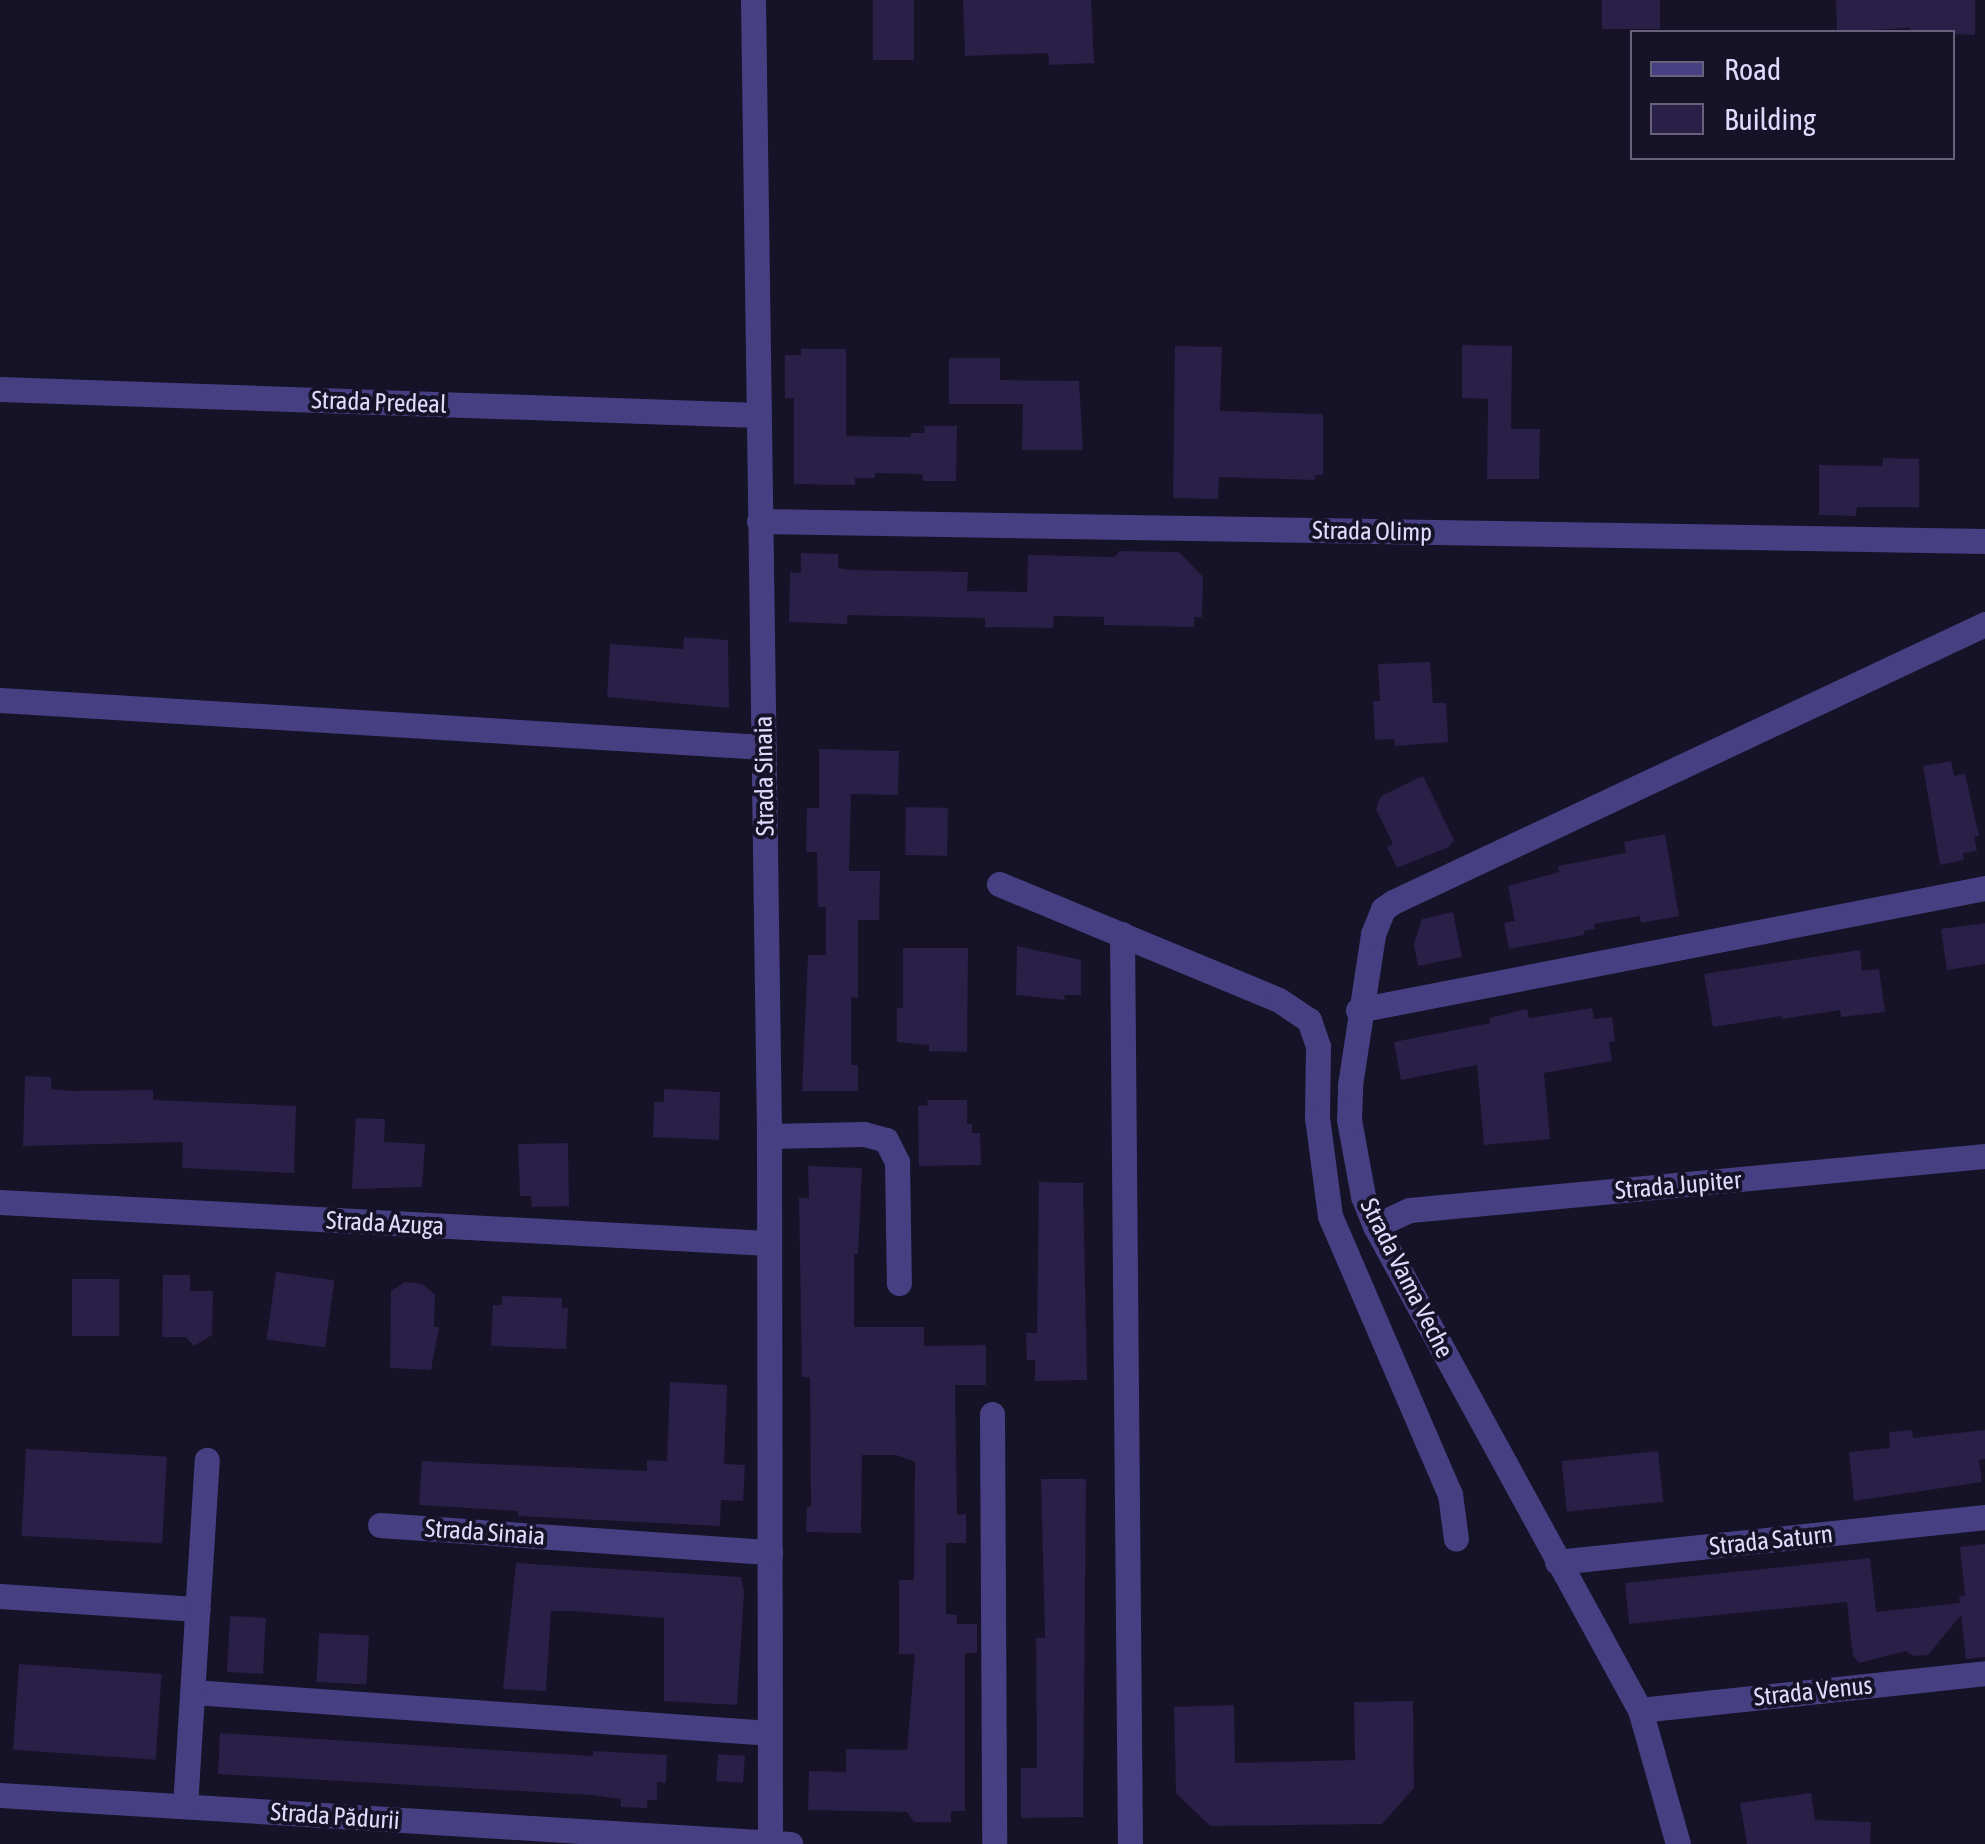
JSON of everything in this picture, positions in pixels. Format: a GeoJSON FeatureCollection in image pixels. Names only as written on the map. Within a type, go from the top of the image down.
{"type":"FeatureCollection","features":[{"type":"Feature","properties":{"kind":"street","name":"Strada Sinaia"},"geometry":{"type":"LineString","coordinates":[[753,0],[769,1136],[770,1843]]}},
{"type":"Feature","properties":{"kind":"street","name":"Strada Predeal"},"geometry":{"type":"LineString","coordinates":[[0,389],[758,415]]}},
{"type":"Feature","properties":{"kind":"street","name":"Strada Olimp"},"geometry":{"type":"LineString","coordinates":[[760,521],[1985,541]]}},
{"type":"Feature","properties":{"kind":"street","name":"Strada Vama Veche"},"geometry":{"type":"LineString","coordinates":[[1678,1844],[1640,1710],[1376,1226],[1354,1160],[1349,1120],[1358,1010],[1376,921],[1392,902],[1985,624]]}},
{"type":"Feature","properties":{"kind":"street"},"geometry":{"type":"LineString","coordinates":[[0,700],[764,747]]}},
{"type":"Feature","properties":{"kind":"street"},"geometry":{"type":"LineString","coordinates":[[999,884],[1279,1000],[1309,1020],[1318,1046],[1317,1117],[1330,1216],[1450,1494],[1456,1539]]}},
{"type":"Feature","properties":{"kind":"street"},"geometry":{"type":"LineString","coordinates":[[1358,1010],[1985,888]]}},
{"type":"Feature","properties":{"kind":"street"},"geometry":{"type":"LineString","coordinates":[[1122,934],[1130,1844]]}},
{"type":"Feature","properties":{"kind":"street"},"geometry":{"type":"LineString","coordinates":[[769,1136],[864,1134],[886,1140],[897,1162],[898,1283]]}},
{"type":"Feature","properties":{"kind":"street","name":"Strada Jupiter"},"geometry":{"type":"LineString","coordinates":[[1376,1226],[1410,1210],[1985,1156]]}},
{"type":"Feature","properties":{"kind":"street","name":"Strada Azuga"},"geometry":{"type":"LineString","coordinates":[[0,1202],[769,1243]]}},
{"type":"Feature","properties":{"kind":"street"},"geometry":{"type":"LineString","coordinates":[[992,1414],[994,1844]]}},
{"type":"Feature","properties":{"kind":"street"},"geometry":{"type":"LineString","coordinates":[[186,1806],[207,1460]]}},
{"type":"Feature","properties":{"kind":"street","name":"Strada Saturn"},"geometry":{"type":"LineString","coordinates":[[1557,1562],[1985,1518]]}},
{"type":"Feature","properties":{"kind":"street","name":"Strada Sinaia"},"geometry":{"type":"LineString","coordinates":[[380,1525],[770,1552]]}},
{"type":"Feature","properties":{"kind":"street"},"geometry":{"type":"LineString","coordinates":[[0,1596],[198,1609]]}},
{"type":"Feature","properties":{"kind":"street","name":"Strada Venus"},"geometry":{"type":"LineString","coordinates":[[1640,1710],[1985,1673]]}},
{"type":"Feature","properties":{"kind":"street"},"geometry":{"type":"LineString","coordinates":[[193,1692],[770,1732]]}},
{"type":"Feature","properties":{"kind":"street","name":"Strada Pădurii"},"geometry":{"type":"LineString","coordinates":[[0,1795],[790,1844]]}},
{"type":"Feature","properties":{"kind":"building"},"geometry":{"type":"Polygon","coordinates":[[[873,0],[914,0],[914,60],[873,60],[873,0]]]}},
{"type":"Feature","properties":{"kind":"building"},"geometry":{"type":"Polygon","coordinates":[[[963,0],[1091,0],[1094,63],[1049,65],[1048,53],[965,56],[963,0]]]}},
{"type":"Feature","properties":{"kind":"building"},"geometry":{"type":"Polygon","coordinates":[[[1602,0],[1660,0],[1660,29],[1602,29],[1602,0]]]}},
{"type":"Feature","properties":{"kind":"building"},"geometry":{"type":"Polygon","coordinates":[[[1836,0],[1975,0],[1975,35],[1910,28],[1837,30],[1836,0]]]}},
{"type":"Feature","properties":{"kind":"building"},"geometry":{"type":"Polygon","coordinates":[[[1462,345],[1512,346],[1511,429],[1540,429],[1539,479],[1487,479],[1488,399],[1462,398],[1462,345]]]}},
{"type":"Feature","properties":{"kind":"building"},"geometry":{"type":"Polygon","coordinates":[[[1175,346],[1222,347],[1220,411],[1323,414],[1323,475],[1315,475],[1315,480],[1219,477],[1218,499],[1173,498],[1175,346]]]}},
{"type":"Feature","properties":{"kind":"building"},"geometry":{"type":"Polygon","coordinates":[[[801,349],[846,349],[846,436],[911,437],[911,433],[925,433],[924,426],[957,426],[956,481],[923,481],[922,474],[875,473],[875,478],[855,478],[855,485],[794,484],[794,398],[785,398],[785,355],[801,355],[801,349]]]}},
{"type":"Feature","properties":{"kind":"building"},"geometry":{"type":"Polygon","coordinates":[[[949,358],[1000,358],[1000,380],[1079,381],[1083,450],[1022,450],[1023,404],[949,404],[949,358]]]}},
{"type":"Feature","properties":{"kind":"building"},"geometry":{"type":"Polygon","coordinates":[[[1883,458],[1919,459],[1919,507],[1857,507],[1856,516],[1819,515],[1819,465],[1883,466],[1883,458]]]}},
{"type":"Feature","properties":{"kind":"building"},"geometry":{"type":"Polygon","coordinates":[[[1119,551],[1179,552],[1203,577],[1202,617],[1194,617],[1194,627],[1104,625],[1104,617],[1054,616],[1053,628],[985,627],[985,618],[847,615],[847,624],[789,622],[790,572],[801,573],[801,553],[838,554],[838,568],[849,570],[968,572],[967,591],[1027,592],[1028,555],[1115,557],[1119,551]]]}},
{"type":"Feature","properties":{"kind":"building"},"geometry":{"type":"Polygon","coordinates":[[[684,637],[728,640],[729,708],[607,697],[610,644],[683,649],[684,637]]]}},
{"type":"Feature","properties":{"kind":"building"},"geometry":{"type":"Polygon","coordinates":[[[1430,662],[1433,703],[1446,703],[1448,742],[1395,746],[1394,739],[1375,740],[1373,701],[1380,701],[1378,664],[1430,662]]]}},
{"type":"Feature","properties":{"kind":"building"},"geometry":{"type":"Polygon","coordinates":[[[819,749],[899,751],[898,795],[851,794],[849,871],[880,871],[879,920],[858,920],[858,998],[851,997],[851,1065],[858,1065],[858,1091],[802,1091],[808,955],[826,955],[826,907],[818,907],[817,852],[806,852],[807,808],[819,808],[819,749]]]}},
{"type":"Feature","properties":{"kind":"building"},"geometry":{"type":"Polygon","coordinates":[[[1951,761],[1954,776],[1965,774],[1979,836],[1974,837],[1977,851],[1963,853],[1964,860],[1940,865],[1923,766],[1951,761]]]}},
{"type":"Feature","properties":{"kind":"building"},"geometry":{"type":"Polygon","coordinates":[[[1423,776],[1454,840],[1449,847],[1397,868],[1387,847],[1393,844],[1376,809],[1381,796],[1423,776]]]}},
{"type":"Feature","properties":{"kind":"building"},"geometry":{"type":"Polygon","coordinates":[[[906,807],[948,808],[947,856],[905,855],[906,807]]]}},
{"type":"Feature","properties":{"kind":"building"},"geometry":{"type":"Polygon","coordinates":[[[1665,834],[1679,916],[1641,923],[1640,916],[1594,924],[1595,929],[1584,931],[1584,935],[1509,949],[1504,923],[1515,921],[1508,886],[1559,872],[1558,866],[1626,853],[1624,842],[1665,834]]]}},
{"type":"Feature","properties":{"kind":"building"},"geometry":{"type":"Polygon","coordinates":[[[1453,912],[1462,957],[1418,966],[1414,944],[1422,919],[1453,912]]]}},
{"type":"Feature","properties":{"kind":"building"},"geometry":{"type":"Polygon","coordinates":[[[1985,923],[1985,964],[1947,970],[1941,929],[1985,923]]]}},
{"type":"Feature","properties":{"kind":"building"},"geometry":{"type":"Polygon","coordinates":[[[1017,946],[1081,960],[1081,995],[1064,995],[1065,1000],[1016,995],[1017,946]]]}},
{"type":"Feature","properties":{"kind":"building"},"geometry":{"type":"Polygon","coordinates":[[[903,948],[968,948],[967,1052],[929,1051],[929,1045],[897,1042],[897,1008],[903,1008],[903,948]]]}},
{"type":"Feature","properties":{"kind":"building"},"geometry":{"type":"Polygon","coordinates":[[[1860,950],[1862,971],[1879,969],[1885,1012],[1841,1017],[1840,1010],[1713,1027],[1704,974],[1860,950]]]}},
{"type":"Feature","properties":{"kind":"building"},"geometry":{"type":"Polygon","coordinates":[[[1592,1008],[1594,1019],[1612,1017],[1612,1061],[1544,1073],[1550,1139],[1484,1145],[1477,1065],[1401,1080],[1394,1042],[1491,1023],[1489,1018],[1527,1009],[1529,1018],[1592,1008]]]}},
{"type":"Feature","properties":{"kind":"building"},"geometry":{"type":"Polygon","coordinates":[[[25,1076],[51,1077],[51,1089],[153,1090],[153,1100],[296,1106],[294,1173],[182,1168],[183,1142],[23,1146],[25,1076]]]}},
{"type":"Feature","properties":{"kind":"building"},"geometry":{"type":"Polygon","coordinates":[[[664,1089],[720,1092],[719,1140],[653,1137],[654,1102],[664,1102],[664,1089]]]}},
{"type":"Feature","properties":{"kind":"building"},"geometry":{"type":"Polygon","coordinates":[[[927,1100],[967,1100],[967,1124],[972,1124],[972,1133],[980,1133],[981,1165],[919,1166],[918,1106],[928,1105],[927,1100]]]}},
{"type":"Feature","properties":{"kind":"building"},"geometry":{"type":"Polygon","coordinates":[[[356,1118],[385,1119],[384,1142],[425,1144],[422,1187],[352,1189],[356,1118]]]}},
{"type":"Feature","properties":{"kind":"building"},"geometry":{"type":"Polygon","coordinates":[[[568,1143],[569,1206],[532,1207],[531,1196],[520,1196],[518,1144],[568,1143]]]}},
{"type":"Feature","properties":{"kind":"building"},"geometry":{"type":"Polygon","coordinates":[[[808,1166],[862,1168],[858,1254],[854,1254],[854,1327],[924,1327],[924,1346],[986,1345],[986,1385],[955,1385],[957,1515],[966,1514],[966,1543],[946,1543],[946,1614],[957,1615],[957,1624],[977,1624],[977,1653],[965,1653],[965,1811],[951,1811],[951,1822],[914,1822],[907,1812],[808,1810],[809,1771],[846,1772],[846,1749],[907,1750],[915,1654],[899,1654],[899,1580],[914,1580],[915,1462],[896,1455],[862,1455],[861,1533],[806,1532],[807,1507],[811,1507],[810,1377],[802,1377],[799,1198],[809,1198],[808,1166]]]}},
{"type":"Feature","properties":{"kind":"building"},"geometry":{"type":"Polygon","coordinates":[[[1039,1182],[1083,1183],[1087,1380],[1035,1381],[1035,1360],[1027,1360],[1026,1333],[1037,1333],[1039,1182]]]}},
{"type":"Feature","properties":{"kind":"building"},"geometry":{"type":"Polygon","coordinates":[[[276,1272],[334,1280],[325,1348],[267,1339],[276,1272]]]}},
{"type":"Feature","properties":{"kind":"building"},"geometry":{"type":"Polygon","coordinates":[[[163,1275],[190,1275],[190,1291],[213,1291],[212,1335],[194,1346],[186,1337],[162,1337],[163,1275]]]}},
{"type":"Feature","properties":{"kind":"building"},"geometry":{"type":"Polygon","coordinates":[[[72,1279],[119,1279],[119,1336],[72,1336],[72,1279]]]}},
{"type":"Feature","properties":{"kind":"building"},"geometry":{"type":"Polygon","coordinates":[[[405,1282],[423,1284],[435,1295],[434,1327],[439,1327],[431,1370],[390,1368],[391,1291],[405,1282]]]}},
{"type":"Feature","properties":{"kind":"building"},"geometry":{"type":"Polygon","coordinates":[[[502,1296],[562,1298],[562,1308],[568,1308],[566,1349],[491,1346],[493,1305],[502,1305],[502,1296]]]}},
{"type":"Feature","properties":{"kind":"building"},"geometry":{"type":"Polygon","coordinates":[[[670,1382],[727,1385],[724,1464],[745,1465],[743,1501],[721,1500],[720,1526],[518,1516],[518,1511],[419,1505],[422,1461],[647,1471],[647,1460],[667,1461],[670,1382]]]}},
{"type":"Feature","properties":{"kind":"building"},"geometry":{"type":"Polygon","coordinates":[[[1912,1430],[1913,1438],[1985,1430],[1985,1459],[1979,1460],[1982,1482],[1854,1501],[1849,1452],[1890,1448],[1889,1432],[1912,1430]]]}},
{"type":"Feature","properties":{"kind":"building"},"geometry":{"type":"Polygon","coordinates":[[[26,1449],[167,1456],[162,1543],[21,1536],[26,1449]]]}},
{"type":"Feature","properties":{"kind":"building"},"geometry":{"type":"Polygon","coordinates":[[[1658,1451],[1663,1502],[1567,1512],[1562,1461],[1658,1451]]]}},
{"type":"Feature","properties":{"kind":"building"},"geometry":{"type":"Polygon","coordinates":[[[1041,1479],[1086,1479],[1083,1817],[1021,1818],[1021,1768],[1037,1768],[1036,1638],[1045,1638],[1041,1479]]]}},
{"type":"Feature","properties":{"kind":"building"},"geometry":{"type":"Polygon","coordinates":[[[1985,1544],[1985,1657],[1966,1659],[1961,1615],[1928,1655],[1914,1656],[1906,1651],[1859,1663],[1853,1656],[1847,1602],[1629,1624],[1625,1583],[1870,1558],[1876,1612],[1960,1603],[1959,1596],[1965,1595],[1960,1547],[1985,1544]]]}},
{"type":"Feature","properties":{"kind":"building"},"geometry":{"type":"Polygon","coordinates":[[[516,1563],[741,1577],[744,1592],[737,1705],[664,1701],[664,1618],[571,1611],[551,1611],[546,1691],[503,1689],[516,1563]]]}},
{"type":"Feature","properties":{"kind":"building"},"geometry":{"type":"Polygon","coordinates":[[[230,1616],[266,1618],[263,1674],[227,1672],[230,1616]]]}},
{"type":"Feature","properties":{"kind":"building"},"geometry":{"type":"Polygon","coordinates":[[[319,1633],[369,1636],[366,1685],[316,1682],[319,1633]]]}},
{"type":"Feature","properties":{"kind":"building"},"geometry":{"type":"Polygon","coordinates":[[[19,1664],[162,1674],[156,1760],[13,1750],[19,1664]]]}},
{"type":"Feature","properties":{"kind":"building"},"geometry":{"type":"Polygon","coordinates":[[[1413,1701],[1414,1788],[1382,1824],[1210,1826],[1176,1793],[1174,1707],[1234,1705],[1235,1763],[1355,1760],[1354,1702],[1413,1701]]]}},
{"type":"Feature","properties":{"kind":"building"},"geometry":{"type":"Polygon","coordinates":[[[220,1733],[593,1756],[593,1751],[667,1755],[666,1783],[657,1782],[657,1800],[647,1800],[647,1808],[621,1807],[621,1799],[591,1795],[218,1774],[220,1733]]]}},
{"type":"Feature","properties":{"kind":"building"},"geometry":{"type":"Polygon","coordinates":[[[718,1754],[745,1756],[743,1783],[716,1781],[718,1754]]]}},
{"type":"Feature","properties":{"kind":"building"},"geometry":{"type":"Polygon","coordinates":[[[1811,1793],[1815,1820],[1871,1822],[1870,1844],[1747,1844],[1740,1803],[1811,1793]]]}}]}
